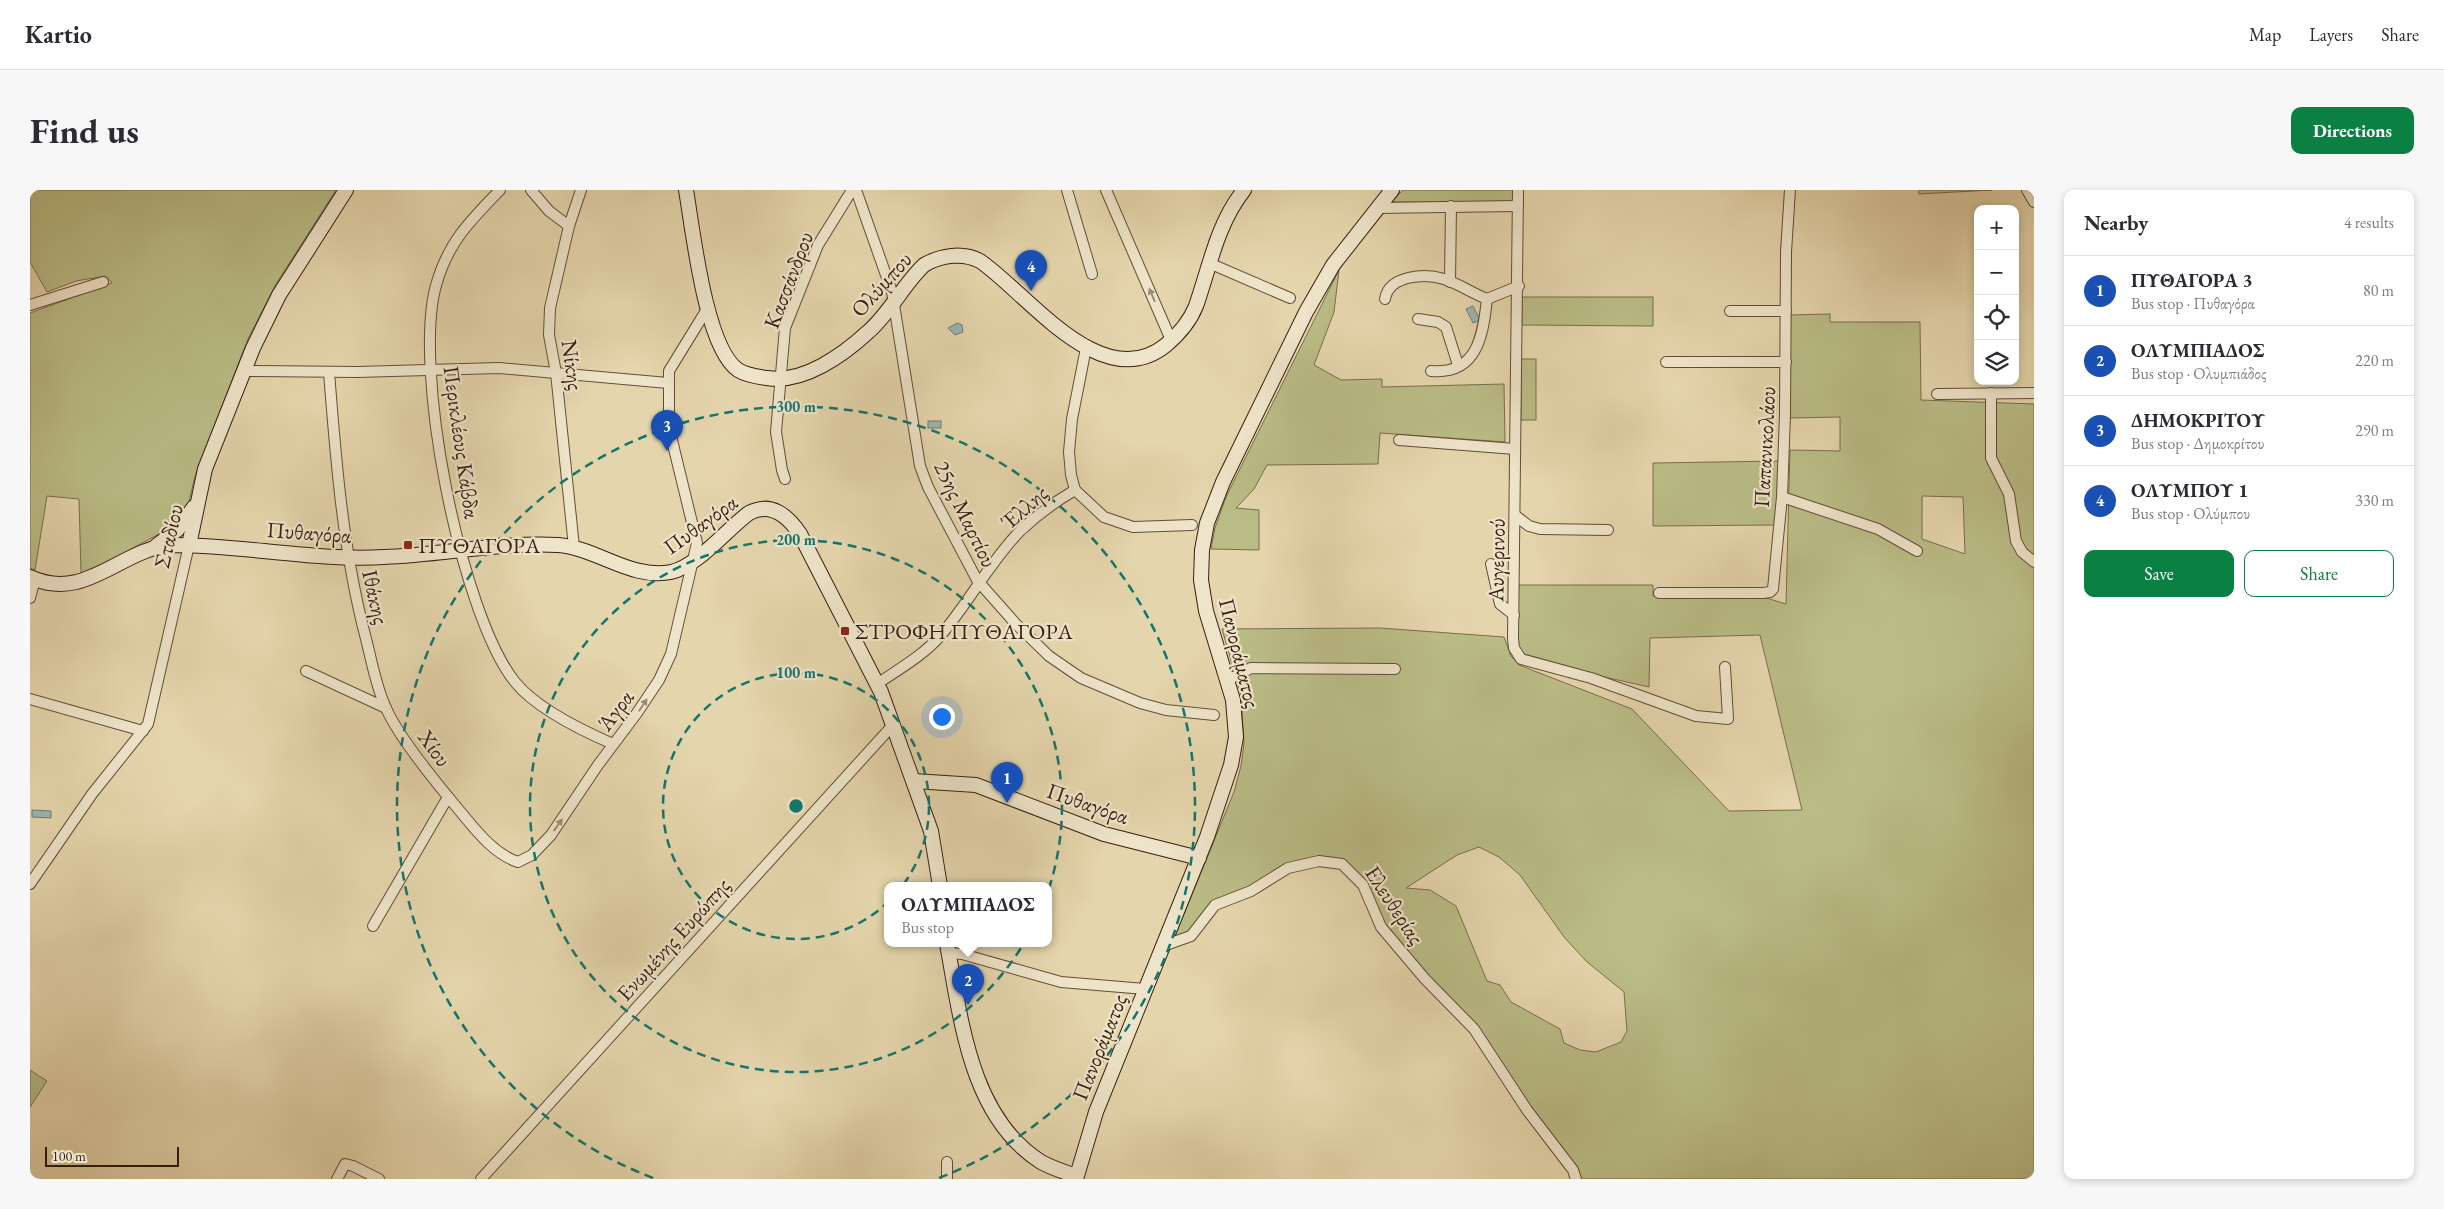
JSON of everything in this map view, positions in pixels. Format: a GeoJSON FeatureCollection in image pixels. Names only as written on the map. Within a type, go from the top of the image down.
{"type":"FeatureCollection","features":[{"type":"Feature","properties":{"kind":"street","name":"Σταδίου"},"geometry":{"type":"LineString","coordinates":[[30,884],[92,794],[143,732],[149,720],[205,469],[243,371],[279,295],[346,190]]}},
{"type":"Feature","properties":{"kind":"street","name":"Περικλέους Κάβδα"},"geometry":{"type":"LineString","coordinates":[[500,190],[466,225],[450,248],[435,293],[430,321],[431,369],[448,494],[460,550],[474,596],[500,660],[516,684],[563,720],[613,744]]}},
{"type":"Feature","properties":{"kind":"street"},"geometry":{"type":"LineString","coordinates":[[531,190],[544,206],[569,226]]}},
{"type":"Feature","properties":{"kind":"street","name":"Νίκης"},"geometry":{"type":"LineString","coordinates":[[574,548],[556,374],[550,335],[550,308],[569,226],[581,190]]}},
{"type":"Feature","properties":{"kind":"street","name":"Ολύμπου"},"geometry":{"type":"LineString","coordinates":[[686,190],[707,309],[717,338],[726,356],[738,370],[780,380],[814,369],[846,350],[870,331],[918,272],[928,263],[947,257],[970,256],[987,266],[1069,336],[1086,348],[1104,355],[1135,357],[1155,352],[1171,340],[1191,317],[1223,222],[1244,190]]}},
{"type":"Feature","properties":{"kind":"street","name":"Κασσάνδρου"},"geometry":{"type":"LineString","coordinates":[[786,479],[782,470],[776,432],[784,338],[788,317],[818,245],[852,190]]}},
{"type":"Feature","properties":{"kind":"street","name":"25ης Μαρτίου"},"geometry":{"type":"LineString","coordinates":[[856,190],[887,274],[894,302],[920,466],[928,487],[980,584],[1041,649],[1081,678],[1147,705],[1214,715]]}},
{"type":"Feature","properties":{"kind":"street"},"geometry":{"type":"LineString","coordinates":[[1067,190],[1092,274]]}},
{"type":"Feature","properties":{"kind":"street"},"geometry":{"type":"LineString","coordinates":[[1106,190],[1171,340]]}},
{"type":"Feature","properties":{"kind":"street","name":"Πανοράματος"},"geometry":{"type":"LineString","coordinates":[[1076,1178],[1096,1112],[1199,858],[1222,795],[1234,753],[1236,717],[1228,680],[1208,619],[1202,591],[1201,559],[1207,523],[1223,482],[1306,312],[1333,265],[1392,190]]}},
{"type":"Feature","properties":{"kind":"street","name":"Αυγερινού"},"geometry":{"type":"LineString","coordinates":[[1518,190],[1519,286],[1515,450],[1514,648],[1521,659],[1591,678],[1707,718],[1728,719],[1725,667]]}},
{"type":"Feature","properties":{"kind":"street","name":"Παπανικολάου"},"geometry":{"type":"LineString","coordinates":[[1659,593],[1770,592],[1773,589],[1782,497],[1786,362],[1786,252],[1790,190]]}},
{"type":"Feature","properties":{"kind":"street"},"geometry":{"type":"LineString","coordinates":[[2027,190],[2034,202]]}},
{"type":"Feature","properties":{"kind":"street"},"geometry":{"type":"LineString","coordinates":[[1450,282],[1451,206]]}},
{"type":"Feature","properties":{"kind":"street"},"geometry":{"type":"LineString","coordinates":[[1376,208],[1518,206]]}},
{"type":"Feature","properties":{"kind":"street"},"geometry":{"type":"LineString","coordinates":[[1209,263],[1290,298]]}},
{"type":"Feature","properties":{"kind":"street"},"geometry":{"type":"LineString","coordinates":[[1385,299],[1386,291],[1392,284],[1402,280],[1432,277],[1450,282],[1487,299],[1519,286]]}},
{"type":"Feature","properties":{"kind":"street"},"geometry":{"type":"LineString","coordinates":[[30,305],[102,282]]}},
{"type":"Feature","properties":{"kind":"street"},"geometry":{"type":"LineString","coordinates":[[1431,371],[1444,372],[1464,365],[1474,354],[1485,321],[1487,299]]}},
{"type":"Feature","properties":{"kind":"street","name":"Άγρα"},"geometry":{"type":"LineString","coordinates":[[524,860],[538,850],[551,835],[613,744],[638,713],[659,680],[671,654],[694,559],[697,537],[688,510],[669,428],[669,371],[707,309]]}},
{"type":"Feature","properties":{"kind":"street"},"geometry":{"type":"LineString","coordinates":[[1730,311],[1786,311]]}},
{"type":"Feature","properties":{"kind":"street"},"geometry":{"type":"LineString","coordinates":[[1418,319],[1438,322],[1446,327],[1458,366]]}},
{"type":"Feature","properties":{"kind":"street"},"geometry":{"type":"LineString","coordinates":[[1086,348],[1072,418],[1069,452],[1071,475],[1076,490],[1104,516],[1126,525],[1156,528],[1192,525]]}},
{"type":"Feature","properties":{"kind":"street"},"geometry":{"type":"LineString","coordinates":[[1666,362],[1786,362]]}},
{"type":"Feature","properties":{"kind":"street"},"geometry":{"type":"LineString","coordinates":[[243,371],[329,372],[499,368],[668,383]]}},
{"type":"Feature","properties":{"kind":"street","name":"Ιθάκης"},"geometry":{"type":"LineString","coordinates":[[329,372],[335,461],[347,557],[363,627],[386,708]]}},
{"type":"Feature","properties":{"kind":"street"},"geometry":{"type":"LineString","coordinates":[[1990,393],[1991,458],[2009,494],[2016,540],[2022,552],[2034,562]]}},
{"type":"Feature","properties":{"kind":"street"},"geometry":{"type":"LineString","coordinates":[[1937,394],[2034,393]]}},
{"type":"Feature","properties":{"kind":"street"},"geometry":{"type":"LineString","coordinates":[[1398,440],[1515,450]]}},
{"type":"Feature","properties":{"kind":"street","name":"Έλλης"},"geometry":{"type":"LineString","coordinates":[[878,684],[913,659],[941,635],[1020,532],[1054,502],[1076,490]]}},
{"type":"Feature","properties":{"kind":"street"},"geometry":{"type":"LineString","coordinates":[[1782,497],[1878,529],[1917,551]]}},
{"type":"Feature","properties":{"kind":"street"},"geometry":{"type":"LineString","coordinates":[[156,546],[189,516],[198,500]]}},
{"type":"Feature","properties":{"kind":"street","name":"Πυθαγόρα"},"geometry":{"type":"LineString","coordinates":[[32,581],[62,584],[85,581],[156,546],[189,545],[384,558],[528,545],[574,548],[629,568],[650,573],[675,571],[694,559],[754,511],[765,508],[780,513],[795,527],[805,543],[878,684],[914,781],[976,785],[1104,834],[1199,858]]}},
{"type":"Feature","properties":{"kind":"street"},"geometry":{"type":"LineString","coordinates":[[1516,516],[1529,526],[1540,529],[1608,530]]}},
{"type":"Feature","properties":{"kind":"street"},"geometry":{"type":"LineString","coordinates":[[1490,564],[1500,604],[1514,616]]}},
{"type":"Feature","properties":{"kind":"street"},"geometry":{"type":"LineString","coordinates":[[30,598],[32,581]]}},
{"type":"Feature","properties":{"kind":"street"},"geometry":{"type":"LineString","coordinates":[[1228,680],[1251,668],[1395,669]]}},
{"type":"Feature","properties":{"kind":"street"},"geometry":{"type":"LineString","coordinates":[[306,671],[386,708]]}},
{"type":"Feature","properties":{"kind":"street"},"geometry":{"type":"LineString","coordinates":[[30,699],[143,732]]}},
{"type":"Feature","properties":{"kind":"street","name":"Χίου"},"geometry":{"type":"LineString","coordinates":[[386,708],[399,730],[448,797],[493,847],[518,862],[524,860]]}},
{"type":"Feature","properties":{"kind":"street","name":"Ενωμένης Ευρώπης"},"geometry":{"type":"LineString","coordinates":[[481,1179],[893,725]]}},
{"type":"Feature","properties":{"kind":"street"},"geometry":{"type":"LineString","coordinates":[[914,781],[931,831],[939,882]]}},
{"type":"Feature","properties":{"kind":"street"},"geometry":{"type":"LineString","coordinates":[[374,926],[448,797]]}},
{"type":"Feature","properties":{"kind":"street","name":"Ελευθερίας"},"geometry":{"type":"LineString","coordinates":[[1163,946],[1192,936],[1215,905],[1250,891],[1288,868],[1319,861],[1342,864],[1363,885],[1381,927],[1425,979],[1474,1029],[1527,1110],[1573,1170],[1576,1179]]}},
{"type":"Feature","properties":{"kind":"street"},"geometry":{"type":"LineString","coordinates":[[948,948],[962,954],[1061,982],[1145,989]]}},
{"type":"Feature","properties":{"kind":"street"},"geometry":{"type":"LineString","coordinates":[[948,948],[970,1053],[993,1110],[1006,1130],[1028,1152],[1048,1166],[1076,1178]]}},
{"type":"Feature","properties":{"kind":"street"},"geometry":{"type":"LineString","coordinates":[[947,1162],[947,1179]]}},
{"type":"Feature","properties":{"kind":"street"},"geometry":{"type":"LineString","coordinates":[[337,1179],[344,1164],[353,1166],[379,1179]]}},
{"type":"Feature","properties":{"kind":"green space"},"geometry":{"type":"Polygon","coordinates":[[[30,190],[336,190],[276,284],[248,339],[195,476],[188,506],[172,527],[107,562],[81,573],[79,499],[47,496],[35,570],[30,568],[30,313],[112,283],[106,276],[76,281],[47,292],[30,262],[30,190]]]}},
{"type":"Feature","properties":{"kind":"green space"},"geometry":{"type":"Polygon","coordinates":[[[1403,190],[1514,190],[1514,202],[1391,202],[1403,190]]]}},
{"type":"Feature","properties":{"kind":"green space"},"geometry":{"type":"Polygon","coordinates":[[[1919,190],[1992,190],[1919,194],[1919,190]]]}},
{"type":"Feature","properties":{"kind":"green space"},"geometry":{"type":"Polygon","coordinates":[[[1339,270],[1334,312],[1314,365],[1341,380],[1382,379],[1382,387],[1504,384],[1505,442],[1380,433],[1378,464],[1267,465],[1254,489],[1236,508],[1259,510],[1259,550],[1211,549],[1215,528],[1226,497],[1339,270]]]}},
{"type":"Feature","properties":{"kind":"green space"},"geometry":{"type":"Polygon","coordinates":[[[1522,297],[1653,297],[1653,326],[1522,325],[1522,297]]]}},
{"type":"Feature","properties":{"kind":"green space"},"geometry":{"type":"Polygon","coordinates":[[[1830,314],[1830,322],[1920,322],[1921,400],[2034,404],[2034,1179],[1580,1179],[1478,1031],[1400,946],[1343,864],[1318,859],[1264,880],[1226,898],[1186,935],[1175,936],[1234,792],[1241,766],[1244,743],[1241,696],[1222,629],[1380,628],[1504,637],[1511,656],[1519,665],[1632,709],[1729,811],[1802,810],[1760,635],[1650,638],[1649,687],[1520,658],[1515,639],[1519,585],[1653,585],[1653,596],[1763,597],[1786,604],[1790,450],[1840,451],[1840,417],[1790,418],[1790,315],[1830,314]],[[1922,496],[1922,539],[1965,554],[1963,497],[1922,496]],[[1479,847],[1457,855],[1406,888],[1430,890],[1456,906],[1487,981],[1500,985],[1511,1002],[1560,1029],[1564,1043],[1580,1050],[1596,1052],[1621,1042],[1627,1031],[1624,992],[1586,961],[1564,937],[1520,875],[1499,857],[1479,847]]]}},
{"type":"Feature","properties":{"kind":"green space"},"geometry":{"type":"Polygon","coordinates":[[[1521,359],[1536,359],[1536,420],[1521,420],[1521,359]]]}},
{"type":"Feature","properties":{"kind":"green space"},"geometry":{"type":"Polygon","coordinates":[[[1782,461],[1776,525],[1653,526],[1653,463],[1782,461]]]}},
{"type":"Feature","properties":{"kind":"green space"},"geometry":{"type":"Polygon","coordinates":[[[30,1070],[47,1081],[30,1107],[30,1070]]]}},
{"type":"Feature","properties":{"kind":"water"},"geometry":{"type":"Polygon","coordinates":[[[1473,306],[1480,320],[1473,323],[1466,309],[1473,306]]]}},
{"type":"Feature","properties":{"kind":"water"},"geometry":{"type":"Polygon","coordinates":[[[957,323],[962,325],[963,332],[955,335],[948,328],[957,323]]]}},
{"type":"Feature","properties":{"kind":"water"},"geometry":{"type":"Polygon","coordinates":[[[928,421],[941,421],[941,428],[928,428],[928,421]]]}},
{"type":"Feature","properties":{"kind":"water"},"geometry":{"type":"Polygon","coordinates":[[[32,810],[51,811],[51,818],[32,817],[32,810]]]}},
{"type":"Feature","properties":{"kind":"place","name":"ΟΛΥΜΠΟΥ 1"},"geometry":{"type":"Point","coordinates":[1031,291]}},
{"type":"Feature","properties":{"kind":"place","name":"ΔΗΜΟΚΡΙΤΟΥ"},"geometry":{"type":"Point","coordinates":[667,451]}},
{"type":"Feature","properties":{"kind":"place","name":"ΠΥΘΑΓΟΡΑ"},"geometry":{"type":"Point","coordinates":[408,545]}},
{"type":"Feature","properties":{"kind":"place","name":"ΣΤΡΟΦΗ ΠΥΘΑΓΟΡΑ"},"geometry":{"type":"Point","coordinates":[845,631]}},
{"type":"Feature","properties":{"kind":"place","name":"ΠΥΘΑΓΟΡΑ 3"},"geometry":{"type":"Point","coordinates":[1007,803]}},
{"type":"Feature","properties":{"kind":"place","name":"ΟΛΥΜΠΙΑΔΟΣ"},"geometry":{"type":"Point","coordinates":[968,1005]}}]}
